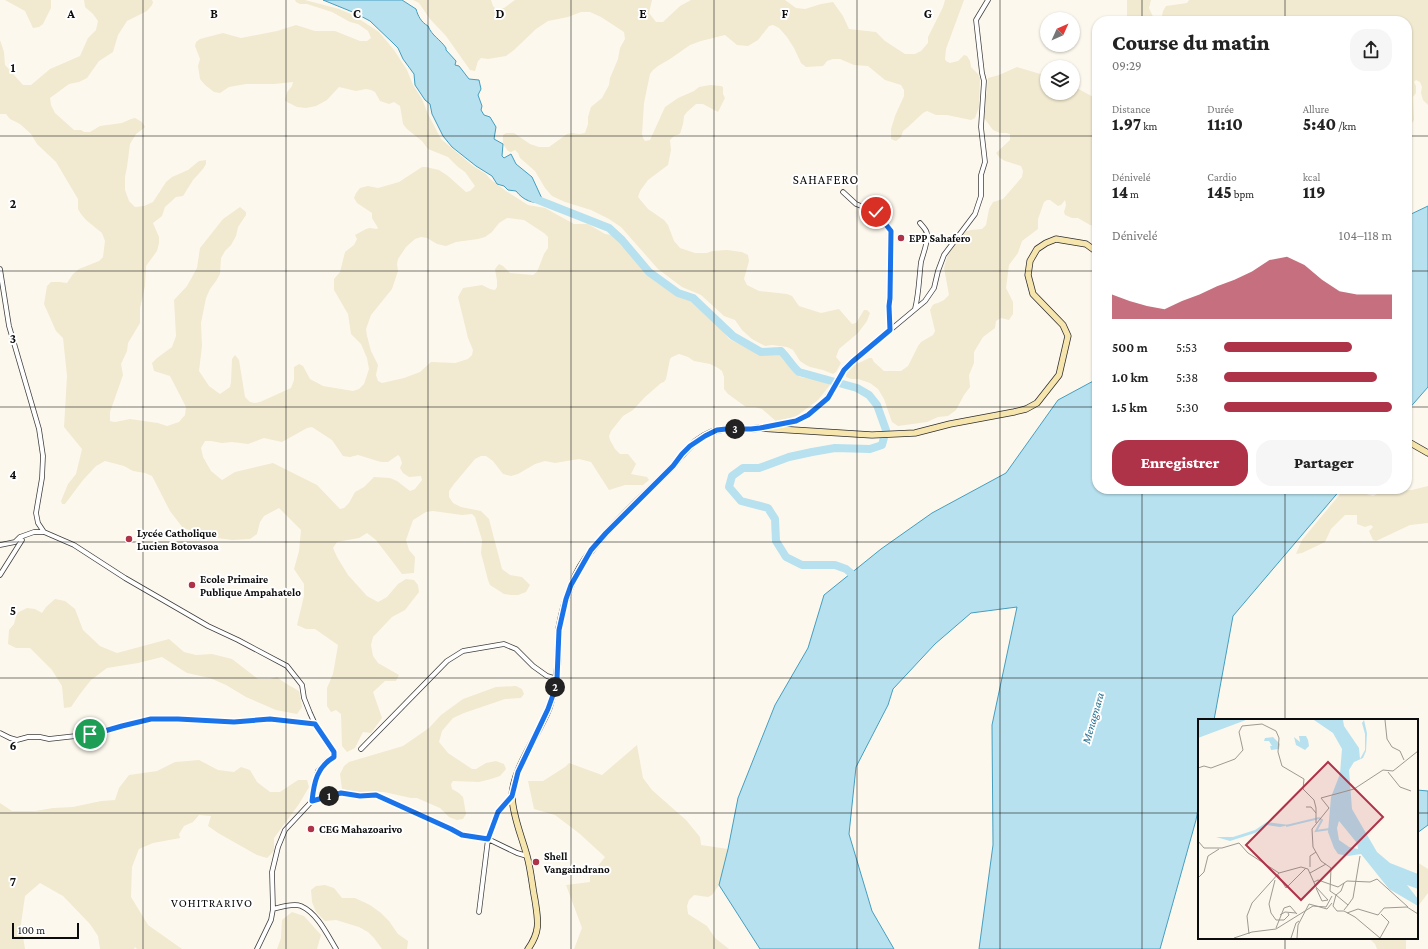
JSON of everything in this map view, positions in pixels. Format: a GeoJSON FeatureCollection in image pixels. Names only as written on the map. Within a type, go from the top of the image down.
{"type":"FeatureCollection","features":[{"type":"Feature","properties":{"kind":"main road"},"geometry":{"type":"LineString","coordinates":[[528,949],[536,934],[538,921],[527,856],[512,796],[518,772],[548,709],[557,679],[559,630],[566,599],[571,585],[591,550],[673,466],[690,446],[717,430],[760,428],[872,435],[915,432],[1014,412],[1026,409],[1038,403],[1059,375],[1068,336],[1062,325],[1033,294],[1028,275],[1030,261],[1037,249],[1046,242],[1056,239],[1086,244],[1092,248]]}},
{"type":"Feature","properties":{"kind":"main road"},"geometry":{"type":"LineString","coordinates":[[1412,444],[1428,452]]}},
{"type":"Feature","properties":{"kind":"street"},"geometry":{"type":"LineString","coordinates":[[760,428],[796,421],[808,415],[828,398],[841,376],[852,362],[925,302],[934,288],[944,255],[975,214],[982,196],[981,175],[985,162],[981,127],[984,82],[976,20],[988,0]]}},
{"type":"Feature","properties":{"kind":"street"},"geometry":{"type":"LineString","coordinates":[[843,192],[856,204],[876,212],[891,231],[889,306],[890,330]]}},
{"type":"Feature","properties":{"kind":"street"},"geometry":{"type":"LineString","coordinates":[[915,309],[919,294],[918,281],[927,237],[926,230],[920,224]]}},
{"type":"Feature","properties":{"kind":"street"},"geometry":{"type":"LineString","coordinates":[[0,269],[9,326],[39,429],[43,456],[42,478],[36,513],[38,523],[44,532]]}},
{"type":"Feature","properties":{"kind":"street"},"geometry":{"type":"LineString","coordinates":[[0,545],[15,542],[20,537],[34,532],[44,532],[74,545],[124,578],[208,626],[287,666],[302,686],[304,698],[315,724],[334,752],[334,757],[327,761],[318,771],[312,801]]}},
{"type":"Feature","properties":{"kind":"street"},"geometry":{"type":"LineString","coordinates":[[0,575],[22,540],[20,537]]}},
{"type":"Feature","properties":{"kind":"street"},"geometry":{"type":"LineString","coordinates":[[362,749],[447,661],[463,651],[504,644],[516,649],[533,666],[547,676],[557,679]]}},
{"type":"Feature","properties":{"kind":"street"},"geometry":{"type":"LineString","coordinates":[[0,732],[17,740],[28,737],[49,739],[94,734],[151,719],[234,722],[270,719],[315,724]]}},
{"type":"Feature","properties":{"kind":"street"},"geometry":{"type":"LineString","coordinates":[[257,949],[271,920],[273,909],[272,872],[278,847],[285,830],[312,801],[341,793],[360,796],[376,795],[462,835],[488,839],[527,856]]}},
{"type":"Feature","properties":{"kind":"street"},"geometry":{"type":"LineString","coordinates":[[479,912],[488,839],[498,812],[512,796]]}},
{"type":"Feature","properties":{"kind":"street"},"geometry":{"type":"LineString","coordinates":[[273,909],[286,906],[300,906],[309,912],[321,924],[336,949]]}},
{"type":"Feature","properties":{"kind":"shaded area"},"geometry":{"type":"Polygon","coordinates":[[[5,0],[51,0],[51,8],[43,24],[39,27],[33,28],[25,11],[5,0]]]}},
{"type":"Feature","properties":{"kind":"shaded area"},"geometry":{"type":"Polygon","coordinates":[[[84,0],[152,0],[153,2],[147,11],[127,21],[118,35],[113,52],[99,61],[87,78],[79,82],[69,84],[50,98],[51,105],[55,113],[74,130],[81,130],[84,132],[90,132],[100,126],[122,123],[135,118],[142,122],[145,127],[136,134],[130,144],[125,177],[125,190],[129,201],[135,207],[144,206],[153,202],[166,182],[172,177],[188,170],[199,161],[206,160],[206,164],[203,169],[193,180],[183,196],[176,197],[165,207],[162,216],[153,223],[159,237],[159,243],[157,251],[146,266],[145,286],[140,308],[140,323],[128,343],[127,351],[121,364],[123,375],[110,412],[110,421],[115,422],[130,419],[158,423],[167,426],[179,422],[185,415],[186,407],[170,376],[154,371],[152,363],[172,347],[176,336],[174,300],[187,286],[197,268],[200,248],[223,219],[240,207],[246,212],[246,215],[238,227],[236,236],[231,245],[221,258],[220,274],[206,298],[201,323],[202,346],[199,371],[209,386],[220,394],[230,387],[232,359],[235,355],[239,360],[245,397],[250,402],[255,403],[291,388],[294,380],[294,367],[299,364],[303,366],[310,379],[323,386],[353,391],[359,389],[364,384],[369,369],[367,358],[361,344],[351,334],[348,314],[334,290],[334,279],[340,272],[345,252],[354,245],[357,239],[355,235],[366,229],[378,228],[372,218],[372,213],[357,203],[354,198],[360,188],[368,186],[378,188],[399,182],[422,167],[439,170],[466,192],[470,191],[475,186],[465,172],[448,157],[428,149],[422,141],[407,129],[403,124],[400,106],[394,102],[389,104],[380,101],[375,92],[371,90],[366,89],[356,91],[339,87],[327,100],[316,106],[306,108],[297,107],[285,100],[287,92],[292,86],[293,82],[246,84],[229,87],[220,93],[214,92],[205,85],[200,79],[198,66],[200,59],[195,46],[196,42],[200,39],[223,33],[241,38],[277,31],[296,25],[315,31],[335,31],[360,41],[367,41],[371,38],[368,31],[358,24],[350,22],[332,12],[307,4],[300,4],[295,0],[305,0],[339,9],[353,15],[379,32],[394,50],[407,70],[413,85],[422,99],[441,139],[506,191],[528,205],[545,208],[574,224],[588,224],[605,234],[613,235],[619,239],[639,265],[656,277],[670,290],[687,297],[696,303],[714,320],[729,339],[749,349],[764,353],[784,353],[788,356],[792,363],[795,373],[800,377],[824,381],[830,385],[818,400],[798,415],[781,422],[777,422],[762,409],[746,407],[728,394],[724,389],[724,377],[722,371],[718,368],[710,364],[694,361],[679,354],[670,359],[664,382],[644,398],[633,410],[623,416],[611,431],[609,436],[615,449],[620,454],[628,454],[636,464],[631,474],[647,477],[649,480],[643,485],[625,485],[609,490],[591,462],[579,459],[555,463],[545,461],[535,464],[518,474],[511,476],[503,474],[493,461],[486,456],[481,456],[475,459],[449,491],[449,497],[453,503],[461,507],[481,511],[489,519],[502,569],[510,575],[522,577],[530,585],[526,592],[518,595],[504,594],[490,585],[481,553],[482,540],[475,517],[472,514],[462,515],[433,511],[426,512],[413,520],[406,540],[409,550],[415,557],[414,573],[402,574],[376,540],[367,533],[359,538],[337,542],[333,548],[337,557],[348,575],[367,596],[378,602],[387,597],[398,584],[406,579],[414,580],[418,585],[419,592],[405,610],[392,617],[373,637],[371,645],[373,656],[378,663],[399,675],[396,681],[385,681],[373,692],[382,718],[371,733],[363,732],[355,748],[347,752],[342,746],[341,714],[336,710],[331,712],[327,706],[327,688],[333,674],[338,645],[315,629],[306,629],[297,625],[304,596],[304,584],[294,569],[299,551],[301,530],[279,508],[264,516],[260,522],[257,534],[250,539],[232,540],[210,537],[183,528],[170,511],[152,476],[105,461],[96,466],[83,480],[65,504],[62,504],[61,501],[68,484],[76,474],[82,449],[64,427],[67,376],[63,338],[56,331],[44,304],[47,286],[51,282],[67,283],[73,274],[79,269],[99,261],[103,257],[105,241],[102,233],[81,214],[78,209],[78,199],[56,162],[37,144],[31,134],[20,124],[10,119],[6,114],[0,114],[0,40],[4,52],[5,65],[23,85],[31,85],[50,69],[80,56],[88,38],[96,30],[98,21],[85,7],[84,0]],[[507,218],[499,223],[492,232],[485,237],[456,242],[446,246],[421,237],[415,239],[406,247],[398,259],[398,271],[392,289],[371,315],[366,329],[371,351],[378,365],[376,375],[378,381],[382,383],[404,378],[420,372],[431,362],[455,363],[468,359],[472,355],[473,350],[468,338],[458,297],[463,288],[482,285],[495,290],[497,287],[497,281],[495,269],[499,264],[510,273],[533,275],[537,272],[548,248],[548,237],[544,233],[524,220],[507,218]],[[312,427],[307,428],[282,442],[264,438],[248,444],[205,441],[201,448],[203,457],[211,471],[222,480],[235,472],[273,463],[317,485],[340,509],[344,508],[349,503],[355,492],[364,487],[374,477],[390,478],[397,481],[410,491],[415,489],[422,480],[421,476],[409,477],[403,473],[400,468],[402,463],[398,455],[388,462],[381,462],[358,455],[350,457],[343,456],[332,440],[312,427]]]}},
{"type":"Feature","properties":{"kind":"shaded area"},"geometry":{"type":"Polygon","coordinates":[[[413,0],[491,0],[496,9],[504,8],[515,0],[652,0],[649,13],[656,22],[663,22],[680,6],[691,0],[785,0],[796,8],[805,9],[833,2],[843,16],[849,29],[876,32],[885,41],[905,54],[915,54],[921,51],[928,43],[928,37],[945,0],[964,0],[946,49],[945,59],[950,63],[958,61],[964,55],[967,56],[971,67],[980,78],[979,107],[975,118],[971,120],[947,115],[936,115],[927,111],[903,131],[901,137],[896,141],[891,139],[891,129],[904,96],[904,90],[901,85],[885,80],[868,66],[854,65],[840,59],[827,61],[823,66],[806,67],[801,63],[787,37],[779,28],[773,25],[769,26],[758,40],[748,46],[737,45],[725,35],[690,45],[658,66],[650,74],[644,103],[642,134],[645,141],[650,140],[665,107],[678,98],[694,91],[699,87],[710,85],[723,87],[723,94],[725,98],[718,112],[703,104],[696,104],[687,112],[684,116],[680,134],[674,136],[670,140],[671,150],[668,165],[648,180],[640,191],[638,197],[648,209],[664,220],[668,225],[674,241],[680,248],[695,253],[727,250],[742,252],[748,255],[749,261],[744,279],[747,285],[759,291],[787,294],[792,296],[799,306],[821,313],[839,309],[852,324],[856,323],[864,310],[867,310],[870,313],[867,321],[858,333],[839,349],[836,357],[841,363],[836,372],[833,374],[806,365],[800,361],[793,350],[787,347],[772,345],[765,346],[752,339],[742,330],[735,320],[724,316],[701,295],[682,287],[658,269],[621,227],[591,210],[565,202],[552,196],[545,188],[535,171],[520,158],[515,150],[511,152],[508,151],[503,144],[503,135],[506,133],[514,133],[530,144],[539,147],[549,147],[567,134],[585,133],[591,107],[602,98],[609,85],[610,78],[618,59],[620,48],[625,39],[624,32],[601,17],[590,12],[581,12],[568,17],[548,21],[536,29],[506,56],[488,59],[481,58],[478,61],[475,71],[470,70],[446,36],[430,19],[419,3],[413,0]]]}},
{"type":"Feature","properties":{"kind":"shaded area"},"geometry":{"type":"Polygon","coordinates":[[[1127,0],[1151,0],[1149,8],[1153,16],[1127,16],[1127,0]]]}},
{"type":"Feature","properties":{"kind":"shaded area"},"geometry":{"type":"Polygon","coordinates":[[[1189,0],[1428,0],[1428,105],[1423,100],[1420,82],[1416,80],[1414,82],[1416,86],[1416,93],[1413,97],[1414,120],[1412,123],[1412,16],[1162,16],[1166,6],[1187,3],[1189,0]]]}},
{"type":"Feature","properties":{"kind":"shaded area"},"geometry":{"type":"Polygon","coordinates":[[[1017,67],[1040,74],[1040,100],[1080,100],[1080,90],[1092,96],[1092,225],[1078,218],[1072,218],[1065,215],[1065,200],[1058,206],[1050,200],[1044,202],[1038,219],[1038,229],[1022,241],[1018,253],[1009,265],[1006,288],[1013,302],[1013,314],[1009,320],[1001,318],[996,321],[995,328],[983,337],[974,352],[974,363],[969,375],[970,387],[956,410],[948,416],[938,417],[927,422],[898,426],[892,422],[884,399],[878,389],[870,383],[846,377],[846,373],[851,366],[869,358],[872,358],[874,362],[884,371],[901,371],[908,366],[921,342],[933,335],[935,331],[930,310],[932,306],[944,300],[949,295],[944,268],[948,254],[964,232],[982,229],[986,225],[989,209],[993,202],[1003,199],[1022,177],[1023,171],[1021,166],[1005,161],[996,153],[1010,140],[1010,134],[1000,133],[993,130],[984,118],[988,78],[1017,67]]]}},
{"type":"Feature","properties":{"kind":"shaded area"},"geometry":{"type":"Polygon","coordinates":[[[1428,486],[1428,523],[1410,525],[1376,541],[1373,540],[1369,531],[1373,527],[1371,525],[1365,527],[1357,524],[1357,515],[1345,515],[1331,529],[1325,542],[1302,553],[1296,554],[1302,540],[1340,494],[1366,494],[1373,496],[1377,494],[1412,494],[1412,490],[1428,486]]]}},
{"type":"Feature","properties":{"kind":"shaded area"},"geometry":{"type":"Polygon","coordinates":[[[55,599],[65,601],[75,609],[83,630],[100,646],[117,653],[169,639],[184,652],[196,655],[212,654],[232,659],[258,679],[270,679],[277,677],[299,691],[302,707],[297,714],[276,710],[246,697],[226,685],[210,678],[187,673],[162,657],[107,668],[91,680],[71,707],[64,708],[62,686],[52,670],[30,648],[16,648],[8,644],[9,630],[14,624],[17,613],[27,608],[35,609],[42,613],[55,599]]]}},
{"type":"Feature","properties":{"kind":"shaded area"},"geometry":{"type":"Polygon","coordinates":[[[516,686],[522,689],[524,694],[521,698],[505,699],[464,713],[453,718],[442,731],[439,742],[448,753],[472,769],[476,769],[486,763],[496,761],[504,764],[506,769],[500,776],[479,782],[453,781],[451,784],[452,789],[463,797],[466,814],[463,819],[457,820],[449,817],[440,808],[417,798],[384,792],[370,792],[361,795],[342,789],[340,774],[344,766],[349,762],[403,746],[429,728],[441,715],[463,699],[496,687],[516,686]]]}},
{"type":"Feature","properties":{"kind":"shaded area"},"geometry":{"type":"Polygon","coordinates":[[[637,745],[643,778],[652,790],[686,820],[700,837],[701,845],[728,849],[719,885],[712,895],[708,897],[694,895],[689,900],[687,906],[688,914],[707,926],[715,938],[729,949],[574,949],[582,928],[566,885],[590,882],[590,876],[605,857],[580,834],[555,815],[534,809],[528,781],[543,781],[569,763],[602,775],[637,745]]]}},
{"type":"Feature","properties":{"kind":"shaded area"},"geometry":{"type":"Polygon","coordinates":[[[199,760],[218,770],[234,772],[241,767],[250,770],[257,782],[270,792],[280,792],[298,780],[307,780],[309,787],[299,804],[274,838],[274,851],[267,858],[257,855],[208,826],[211,816],[199,815],[193,822],[184,826],[179,834],[180,838],[153,843],[139,849],[132,867],[131,897],[148,925],[182,949],[137,949],[135,947],[134,949],[100,949],[98,936],[90,924],[63,896],[40,883],[25,896],[21,924],[25,949],[0,949],[0,803],[12,811],[35,811],[73,807],[101,801],[115,800],[119,788],[129,775],[157,771],[175,762],[199,760]]]}},
{"type":"Feature","properties":{"kind":"shaded area"},"geometry":{"type":"Polygon","coordinates":[[[1418,863],[1428,869],[1428,893],[1419,905],[1419,918],[1418,863]]]}},
{"type":"Feature","properties":{"kind":"shaded area"},"geometry":{"type":"Polygon","coordinates":[[[325,885],[334,888],[342,898],[355,898],[370,905],[381,913],[398,934],[408,941],[407,949],[382,949],[368,932],[359,927],[336,920],[325,921],[316,912],[312,902],[311,890],[316,886],[325,885]]]}},
{"type":"Feature","properties":{"kind":"shaded area"},"geometry":{"type":"Polygon","coordinates":[[[292,912],[304,916],[321,935],[317,949],[277,949],[281,938],[282,920],[292,912]]]}},
{"type":"Feature","properties":{"kind":"shaded area"},"geometry":{"type":"Polygon","coordinates":[[[1370,939],[1406,939],[1406,949],[1377,949],[1375,944],[1370,939]]]}},
{"type":"Feature","properties":{"kind":"water"},"geometry":{"type":"Polygon","coordinates":[[[323,0],[402,0],[416,9],[422,21],[428,26],[456,61],[455,65],[459,66],[469,79],[479,80],[481,89],[478,95],[482,106],[481,110],[484,115],[490,117],[496,127],[494,139],[503,144],[502,156],[504,158],[511,154],[516,164],[532,177],[544,203],[528,201],[516,191],[508,190],[504,186],[497,184],[492,176],[476,166],[452,147],[443,136],[432,114],[430,104],[425,100],[415,85],[414,74],[403,59],[398,48],[370,21],[323,0]]]}},
{"type":"Feature","properties":{"kind":"water"},"geometry":{"type":"Polygon","coordinates":[[[1428,206],[1428,387],[1412,405],[1412,214],[1428,206]]]}},
{"type":"Feature","properties":{"kind":"water","name":"Menagnara"},"geometry":{"type":"Polygon","coordinates":[[[1092,382],[1092,494],[1337,494],[1233,616],[1214,719],[1198,719],[1198,809],[1160,949],[979,949],[993,845],[992,725],[1017,607],[971,613],[935,644],[893,689],[888,705],[856,767],[849,834],[872,911],[894,949],[760,949],[719,885],[738,798],[775,705],[808,648],[824,595],[881,549],[932,513],[1006,473],[1058,400],[1092,382]]]}},
{"type":"Feature","properties":{"kind":"water"},"geometry":{"type":"Polygon","coordinates":[[[1418,790],[1428,791],[1428,825],[1418,832],[1418,790]]]}},
{"type":"Feature","properties":{"kind":"waterway"},"geometry":{"type":"LineString","coordinates":[[533,198],[609,228],[622,240],[649,272],[678,293],[693,298],[733,336],[761,352],[781,351],[799,372],[857,388],[869,395],[877,405],[886,430],[882,445],[870,449],[835,448],[789,457],[759,468],[743,468],[732,476],[729,487],[741,501],[768,508],[775,519],[776,541],[786,557],[802,565],[835,565],[846,569],[858,579]]}},
{"type":"Feature","properties":{"kind":"place","name":"EPP Sahafero"},"geometry":{"type":"Point","coordinates":[901,238]}},
{"type":"Feature","properties":{"kind":"place","name":"Lycée Catholique Lucien Botovasoa"},"geometry":{"type":"Point","coordinates":[129,539]}},
{"type":"Feature","properties":{"kind":"place","name":"Ecole Primaire Publique Ampahatelo"},"geometry":{"type":"Point","coordinates":[192,585]}},
{"type":"Feature","properties":{"kind":"place","name":"CEG Mahazoarivo"},"geometry":{"type":"Point","coordinates":[311,829]}},
{"type":"Feature","properties":{"kind":"place","name":"Shell Vangaindrano"},"geometry":{"type":"Point","coordinates":[536,862]}},
{"type":"Feature","properties":{"kind":"district","name":"SAHAFERO"},"geometry":{"type":"Point","coordinates":[826,179]}},
{"type":"Feature","properties":{"kind":"district","name":"VOHITRARIVO"},"geometry":{"type":"Point","coordinates":[212,903]}},
{"type":"Feature","properties":{"kind":"route"},"geometry":{"type":"LineString","coordinates":[[90,734],[151,719],[178,719],[213,722],[270,719],[315,724],[334,752],[334,757],[327,761],[318,771],[312,801],[341,793],[360,796],[376,795],[462,835],[488,839],[498,812],[512,796],[518,772],[548,709],[553,695],[557,679],[559,630],[566,599],[571,585],[591,550],[673,466],[690,446],[717,430],[760,428],[796,421],[808,415],[828,398],[844,370],[890,330],[889,306],[891,231],[876,212]]}}]}
